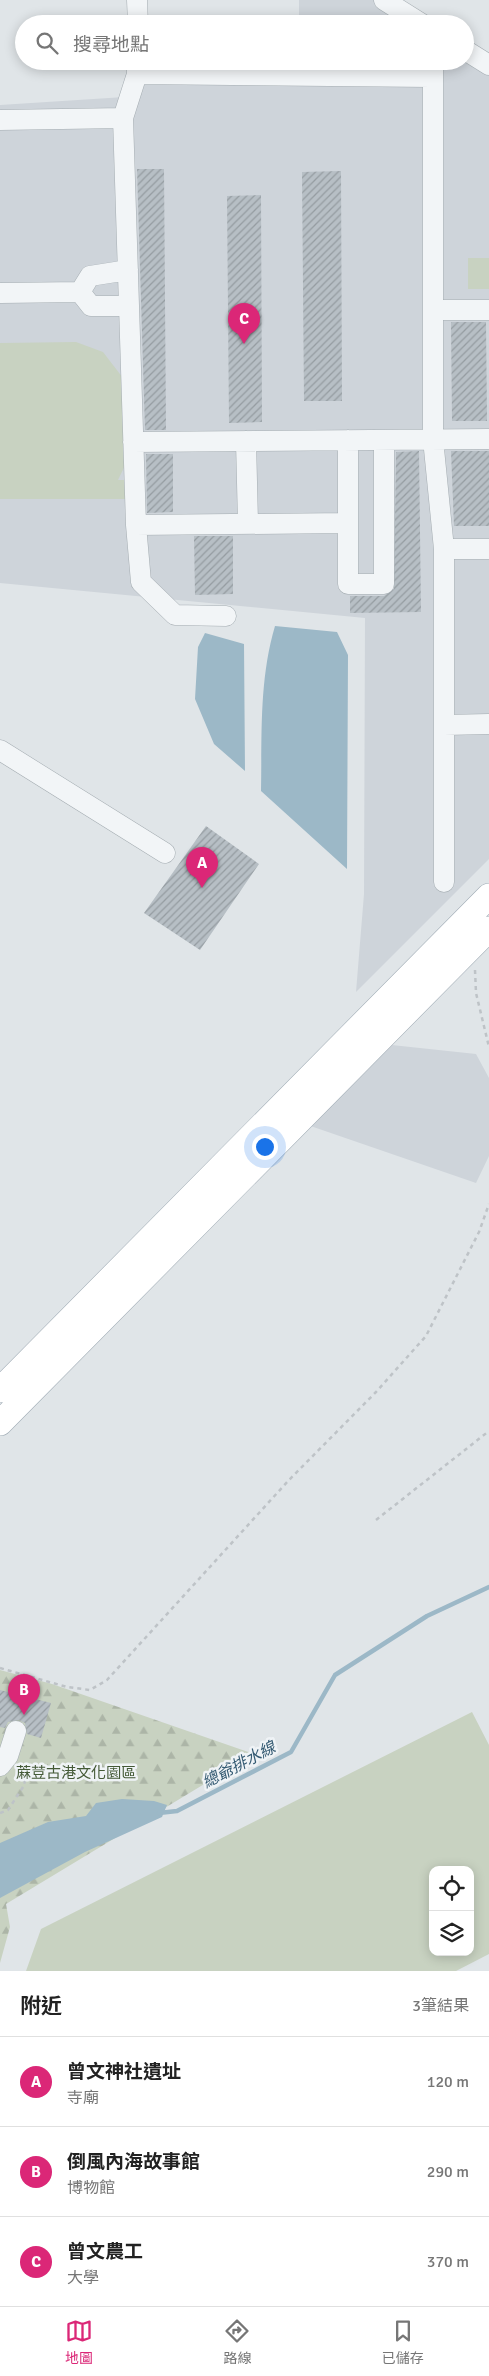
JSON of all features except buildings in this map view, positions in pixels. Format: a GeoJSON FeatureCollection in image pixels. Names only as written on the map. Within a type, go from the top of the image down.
{"type":"FeatureCollection","features":[{"type":"Feature","properties":{"kind":"main road"},"geometry":{"type":"LineString","coordinates":[[0,1390],[489,896]]}},
{"type":"Feature","properties":{"kind":"main road"},"geometry":{"type":"LineString","coordinates":[[0,1423],[484,934]]}},
{"type":"Feature","properties":{"kind":"street"},"geometry":{"type":"LineString","coordinates":[[137,0],[138,15]]}},
{"type":"Feature","properties":{"kind":"street"},"geometry":{"type":"LineString","coordinates":[[384,0],[408,15]]}},
{"type":"Feature","properties":{"kind":"street"},"geometry":{"type":"LineString","coordinates":[[474,56],[489,65]]}},
{"type":"Feature","properties":{"kind":"street"},"geometry":{"type":"LineString","coordinates":[[136,70],[123,118],[136,525],[141,582],[175,615],[226,616]]}},
{"type":"Feature","properties":{"kind":"street"},"geometry":{"type":"LineString","coordinates":[[432,70],[433,439],[444,549],[444,882]]}},
{"type":"Feature","properties":{"kind":"street"},"geometry":{"type":"LineString","coordinates":[[0,120],[123,118]]}},
{"type":"Feature","properties":{"kind":"street"},"geometry":{"type":"LineString","coordinates":[[80,292],[90,276],[128,270]]}},
{"type":"Feature","properties":{"kind":"street"},"geometry":{"type":"LineString","coordinates":[[0,293],[80,292]]}},
{"type":"Feature","properties":{"kind":"street"},"geometry":{"type":"LineString","coordinates":[[80,292],[91,306],[129,306]]}},
{"type":"Feature","properties":{"kind":"street"},"geometry":{"type":"LineString","coordinates":[[433,310],[489,310]]}},
{"type":"Feature","properties":{"kind":"street"},"geometry":{"type":"LineString","coordinates":[[133,442],[489,439]]}},
{"type":"Feature","properties":{"kind":"street"},"geometry":{"type":"LineString","coordinates":[[348,440],[348,584],[384,584],[384,440]]}},
{"type":"Feature","properties":{"kind":"street"},"geometry":{"type":"LineString","coordinates":[[246,441],[248,524]]}},
{"type":"Feature","properties":{"kind":"street"},"geometry":{"type":"LineString","coordinates":[[136,525],[348,523]]}},
{"type":"Feature","properties":{"kind":"street"},"geometry":{"type":"LineString","coordinates":[[444,549],[489,549]]}},
{"type":"Feature","properties":{"kind":"street"},"geometry":{"type":"LineString","coordinates":[[444,725],[489,724]]}},
{"type":"Feature","properties":{"kind":"street"},"geometry":{"type":"LineString","coordinates":[[0,750],[165,853]]}},
{"type":"Feature","properties":{"kind":"street"},"geometry":{"type":"LineString","coordinates":[[7,1764],[16,1731]]}},
{"type":"Feature","properties":{"kind":"path"},"geometry":{"type":"LineString","coordinates":[[484,934],[475,957],[476,993],[489,1047]]}},
{"type":"Feature","properties":{"kind":"path"},"geometry":{"type":"LineString","coordinates":[[0,1668],[67,1688],[90,1690],[107,1680],[289,1480],[376,1392],[426,1336],[479,1232],[489,1204]]}},
{"type":"Feature","properties":{"kind":"path"},"geometry":{"type":"LineString","coordinates":[[376,1520],[489,1431]]}},
{"type":"Feature","properties":{"kind":"path"},"geometry":{"type":"LineString","coordinates":[[0,1813],[8,1810],[25,1784],[22,1770],[7,1764]]}},
{"type":"Feature","properties":{"kind":"shaded area"},"geometry":{"type":"Polygon","coordinates":[[[299,0],[377,0],[402,15],[299,15],[299,0]]]}},
{"type":"Feature","properties":{"kind":"shaded area"},"geometry":{"type":"Polygon","coordinates":[[[474,64],[489,68],[489,859],[356,992],[364,894],[365,618],[0,583],[0,105],[140,96],[144,70],[474,70],[474,64]]]}},
{"type":"Feature","properties":{"kind":"shaded area"},"geometry":{"type":"Polygon","coordinates":[[[373,1043],[476,1054],[489,1078],[489,1156],[476,1183],[296,1121],[373,1043]]]}},
{"type":"Feature","properties":{"kind":"green space"},"geometry":{"type":"Polygon","coordinates":[[[468,258],[489,258],[489,289],[468,289],[468,258]]]}},
{"type":"Feature","properties":{"kind":"green space"},"geometry":{"type":"Polygon","coordinates":[[[76,342],[103,352],[123,378],[132,451],[118,480],[139,480],[139,499],[0,499],[0,343],[76,342]]]}},
{"type":"Feature","properties":{"kind":"green space","name":"蔴荳古港文化園區"},"geometry":{"type":"Polygon","coordinates":[[[0,1670],[52,1684],[254,1754],[6,1904],[10,1927],[0,1963],[0,1670]]]}},
{"type":"Feature","properties":{"kind":"green space"},"geometry":{"type":"Polygon","coordinates":[[[472,1712],[489,1745],[489,1954],[456,1971],[26,1971],[41,1929],[472,1712]]]}},
{"type":"Feature","properties":{"kind":"water"},"geometry":{"type":"Polygon","coordinates":[[[275,626],[337,632],[348,655],[347,869],[261,791],[264,687],[266,667],[275,626]]]}},
{"type":"Feature","properties":{"kind":"water"},"geometry":{"type":"Polygon","coordinates":[[[205,633],[244,644],[245,771],[214,744],[195,699],[198,647],[205,633]]]}},
{"type":"Feature","properties":{"kind":"water"},"geometry":{"type":"Polygon","coordinates":[[[122,1799],[154,1801],[167,1805],[162,1817],[85,1852],[0,1898],[0,1843],[48,1822],[86,1816],[96,1803],[122,1799]]]}},
{"type":"Feature","properties":{"kind":"waterway","name":"總爺排水線"},"geometry":{"type":"LineString","coordinates":[[159,1813],[177,1811],[291,1752],[335,1675],[427,1616],[489,1587]]}},
{"type":"Feature","properties":{"kind":"place","name":"曾文農工"},"geometry":{"type":"Point","coordinates":[244,344]}},
{"type":"Feature","properties":{"kind":"place","name":"曾文神社遺址"},"geometry":{"type":"Point","coordinates":[202,888]}},
{"type":"Feature","properties":{"kind":"place","name":"倒風內海故事館"},"geometry":{"type":"Point","coordinates":[24,1715]}}]}
